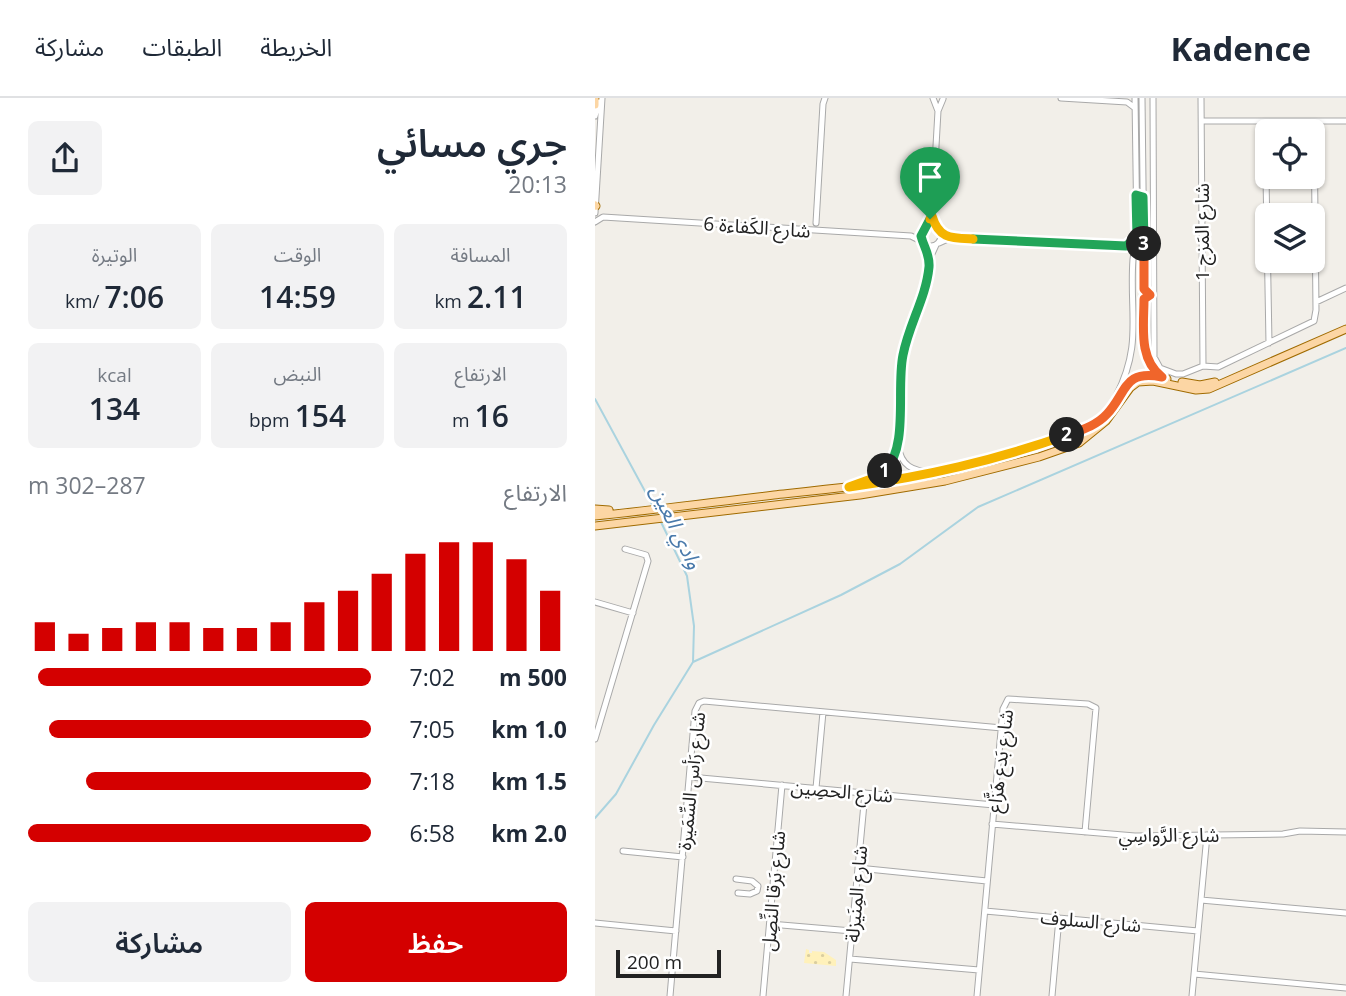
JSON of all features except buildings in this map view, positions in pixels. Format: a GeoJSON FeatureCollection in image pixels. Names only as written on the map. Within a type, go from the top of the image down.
{"type":"FeatureCollection","features":[{"type":"Feature","properties":{"kind":"main road"},"geometry":{"type":"LineString","coordinates":[[595,105],[599,98]]}},
{"type":"Feature","properties":{"kind":"main road"},"geometry":{"type":"LineString","coordinates":[[1007,456],[1100,420],[1131,380],[1145,376],[1195,384],[1214,382],[1346,327]]}},
{"type":"Feature","properties":{"kind":"main road"},"geometry":{"type":"LineString","coordinates":[[595,509],[636,515],[675,515],[883,492],[945,481],[1018,463],[1084,440],[1110,417],[1130,388],[1138,382],[1153,381],[1196,390],[1209,389],[1346,327]]}},
{"type":"Feature","properties":{"kind":"main road"},"geometry":{"type":"LineString","coordinates":[[595,518],[617,518],[678,506],[849,487],[938,472],[1016,455],[1043,446],[1045,448],[1044,452],[1018,463]]}},
{"type":"Feature","properties":{"kind":"main road"},"geometry":{"type":"LineString","coordinates":[[597,527],[636,515]]}},
{"type":"Feature","properties":{"kind":"street"},"geometry":{"type":"LineString","coordinates":[[595,116],[599,98]]}},
{"type":"Feature","properties":{"kind":"street"},"geometry":{"type":"LineString","coordinates":[[599,98],[595,208],[598,215],[603,217]]}},
{"type":"Feature","properties":{"kind":"street"},"geometry":{"type":"LineString","coordinates":[[930,258],[921,236],[932,216],[938,111],[943,98],[933,98],[938,111]]}},
{"type":"Feature","properties":{"kind":"street"},"geometry":{"type":"LineString","coordinates":[[1061,98],[1110,99],[1131,103],[1135,108]]}},
{"type":"Feature","properties":{"kind":"street"},"geometry":{"type":"LineString","coordinates":[[1124,101],[1133,98],[1135,108],[1146,357],[1151,368],[1162,377]]}},
{"type":"Feature","properties":{"kind":"street"},"geometry":{"type":"LineString","coordinates":[[1111,409],[1128,371],[1132,352],[1135,250],[1143,184],[1142,98]]}},
{"type":"Feature","properties":{"kind":"street"},"geometry":{"type":"LineString","coordinates":[[1153,98],[1152,295],[1156,364],[1178,375],[1203,366],[1218,367],[1311,324],[1315,318],[1316,302],[1314,189]]}},
{"type":"Feature","properties":{"kind":"street","name":"شارع المَزج 1"},"geometry":{"type":"LineString","coordinates":[[1201,98],[1203,366]]}},
{"type":"Feature","properties":{"kind":"street"},"geometry":{"type":"LineString","coordinates":[[816,223],[823,100]]}},
{"type":"Feature","properties":{"kind":"street"},"geometry":{"type":"LineString","coordinates":[[1142,112],[1151,116]]}},
{"type":"Feature","properties":{"kind":"street"},"geometry":{"type":"LineString","coordinates":[[1142,120],[1151,116]]}},
{"type":"Feature","properties":{"kind":"street"},"geometry":{"type":"LineString","coordinates":[[1202,121],[1255,121]]}},
{"type":"Feature","properties":{"kind":"street"},"geometry":{"type":"LineString","coordinates":[[1325,121],[1346,121]]}},
{"type":"Feature","properties":{"kind":"street"},"geometry":{"type":"LineString","coordinates":[[1266,189],[1269,343]]}},
{"type":"Feature","properties":{"kind":"street"},"geometry":{"type":"LineString","coordinates":[[849,487],[874,478],[893,462],[898,445],[902,359],[924,294],[930,258],[941,237],[932,216]]}},
{"type":"Feature","properties":{"kind":"street"},"geometry":{"type":"LineString","coordinates":[[595,222],[603,217]]}},
{"type":"Feature","properties":{"kind":"street","name":"شارع الكَفاءة 6"},"geometry":{"type":"LineString","coordinates":[[603,217],[911,236],[923,243]]}},
{"type":"Feature","properties":{"kind":"street"},"geometry":{"type":"LineString","coordinates":[[911,236],[930,226],[950,238]]}},
{"type":"Feature","properties":{"kind":"street"},"geometry":{"type":"LineString","coordinates":[[1126,246],[1137,237]]}},
{"type":"Feature","properties":{"kind":"street"},"geometry":{"type":"LineString","coordinates":[[923,243],[930,246],[950,238],[1126,246],[1135,250]]}},
{"type":"Feature","properties":{"kind":"street"},"geometry":{"type":"LineString","coordinates":[[1316,302],[1346,288]]}},
{"type":"Feature","properties":{"kind":"street"},"geometry":{"type":"LineString","coordinates":[[1144,289],[1152,295]]}},
{"type":"Feature","properties":{"kind":"street"},"geometry":{"type":"LineString","coordinates":[[1315,291],[1328,296]]}},
{"type":"Feature","properties":{"kind":"street"},"geometry":{"type":"LineString","coordinates":[[1144,299],[1152,295]]}},
{"type":"Feature","properties":{"kind":"street"},"geometry":{"type":"LineString","coordinates":[[898,445],[901,457],[909,468],[938,472]]}},
{"type":"Feature","properties":{"kind":"street"},"geometry":{"type":"LineString","coordinates":[[595,739],[648,559],[645,554],[625,549]]}},
{"type":"Feature","properties":{"kind":"street"},"geometry":{"type":"LineString","coordinates":[[595,602],[632,613]]}},
{"type":"Feature","properties":{"kind":"street","name":"شارع بَدع هَزَّاع"},"geometry":{"type":"LineString","coordinates":[[977,996],[1004,706],[1010,698],[1094,706],[1097,712],[1085,832]]}},
{"type":"Feature","properties":{"kind":"street","name":"شارع رَأس السِّمَيرة"},"geometry":{"type":"LineString","coordinates":[[670,996],[695,709],[701,702],[1002,729]]}},
{"type":"Feature","properties":{"kind":"street"},"geometry":{"type":"LineString","coordinates":[[816,788],[823,712]]}},
{"type":"Feature","properties":{"kind":"street","name":"شارع الحصِين"},"geometry":{"type":"LineString","coordinates":[[690,776],[994,805]]}},
{"type":"Feature","properties":{"kind":"street","name":"شارع بَرقا النِّصِل"},"geometry":{"type":"LineString","coordinates":[[763,996],[782,785]]}},
{"type":"Feature","properties":{"kind":"street","name":"شارع المِنَيزلة"},"geometry":{"type":"LineString","coordinates":[[846,996],[865,793]]}},
{"type":"Feature","properties":{"kind":"street","name":"شارع الرَّواسِي"},"geometry":{"type":"LineString","coordinates":[[992,824],[1135,836],[1346,832]]}},
{"type":"Feature","properties":{"kind":"street"},"geometry":{"type":"LineString","coordinates":[[1192,996],[1207,835]]}},
{"type":"Feature","properties":{"kind":"street"},"geometry":{"type":"LineString","coordinates":[[623,851],[683,856]]}},
{"type":"Feature","properties":{"kind":"street"},"geometry":{"type":"LineString","coordinates":[[858,868],[987,881]]}},
{"type":"Feature","properties":{"kind":"street"},"geometry":{"type":"LineString","coordinates":[[736,879],[753,881],[757,888]]}},
{"type":"Feature","properties":{"kind":"street"},"geometry":{"type":"LineString","coordinates":[[757,888],[773,890]]}},
{"type":"Feature","properties":{"kind":"street"},"geometry":{"type":"LineString","coordinates":[[738,894],[751,894],[757,888]]}},
{"type":"Feature","properties":{"kind":"street"},"geometry":{"type":"LineString","coordinates":[[1201,900],[1346,913]]}},
{"type":"Feature","properties":{"kind":"street","name":"شارع السلوف"},"geometry":{"type":"LineString","coordinates":[[985,911],[1198,931]]}},
{"type":"Feature","properties":{"kind":"street"},"geometry":{"type":"LineString","coordinates":[[1052,996],[1059,918]]}},
{"type":"Feature","properties":{"kind":"street"},"geometry":{"type":"LineString","coordinates":[[595,923],[676,931]]}},
{"type":"Feature","properties":{"kind":"street"},"geometry":{"type":"LineString","coordinates":[[770,924],[852,931]]}},
{"type":"Feature","properties":{"kind":"street"},"geometry":{"type":"LineString","coordinates":[[850,958],[979,970]]}},
{"type":"Feature","properties":{"kind":"street"},"geometry":{"type":"LineString","coordinates":[[1194,974],[1346,988]]}},
{"type":"Feature","properties":{"kind":"sand"},"geometry":{"type":"Polygon","coordinates":[[[806,949],[809,953],[824,952],[836,960],[836,966],[804,963],[806,949]]]}},
{"type":"Feature","properties":{"kind":"waterway"},"geometry":{"type":"LineString","coordinates":[[693,662],[841,595],[900,564],[978,507],[1346,348]]}},
{"type":"Feature","properties":{"kind":"waterway","name":"وادي العين"},"geometry":{"type":"LineString","coordinates":[[595,399],[653,506]]}},
{"type":"Feature","properties":{"kind":"waterway","name":"وادي العين"},"geometry":{"type":"LineString","coordinates":[[595,818],[616,794],[693,662],[694,626],[687,576],[660,520]]}},
{"type":"Feature","properties":{"kind":"route"},"geometry":{"type":"LineString","coordinates":[[1136,195],[1143,197],[1144,289],[1150,295],[1144,299],[1145,353],[1148,364],[1162,377],[1145,376],[1134,379],[1124,387],[1108,413],[1096,423],[1023,450],[966,467],[849,487],[881,474],[896,454],[902,359],[927,285],[930,258],[921,236],[930,219],[932,216],[936,228],[950,238],[1126,246],[1133,243],[1137,237],[1136,195]]}}]}
